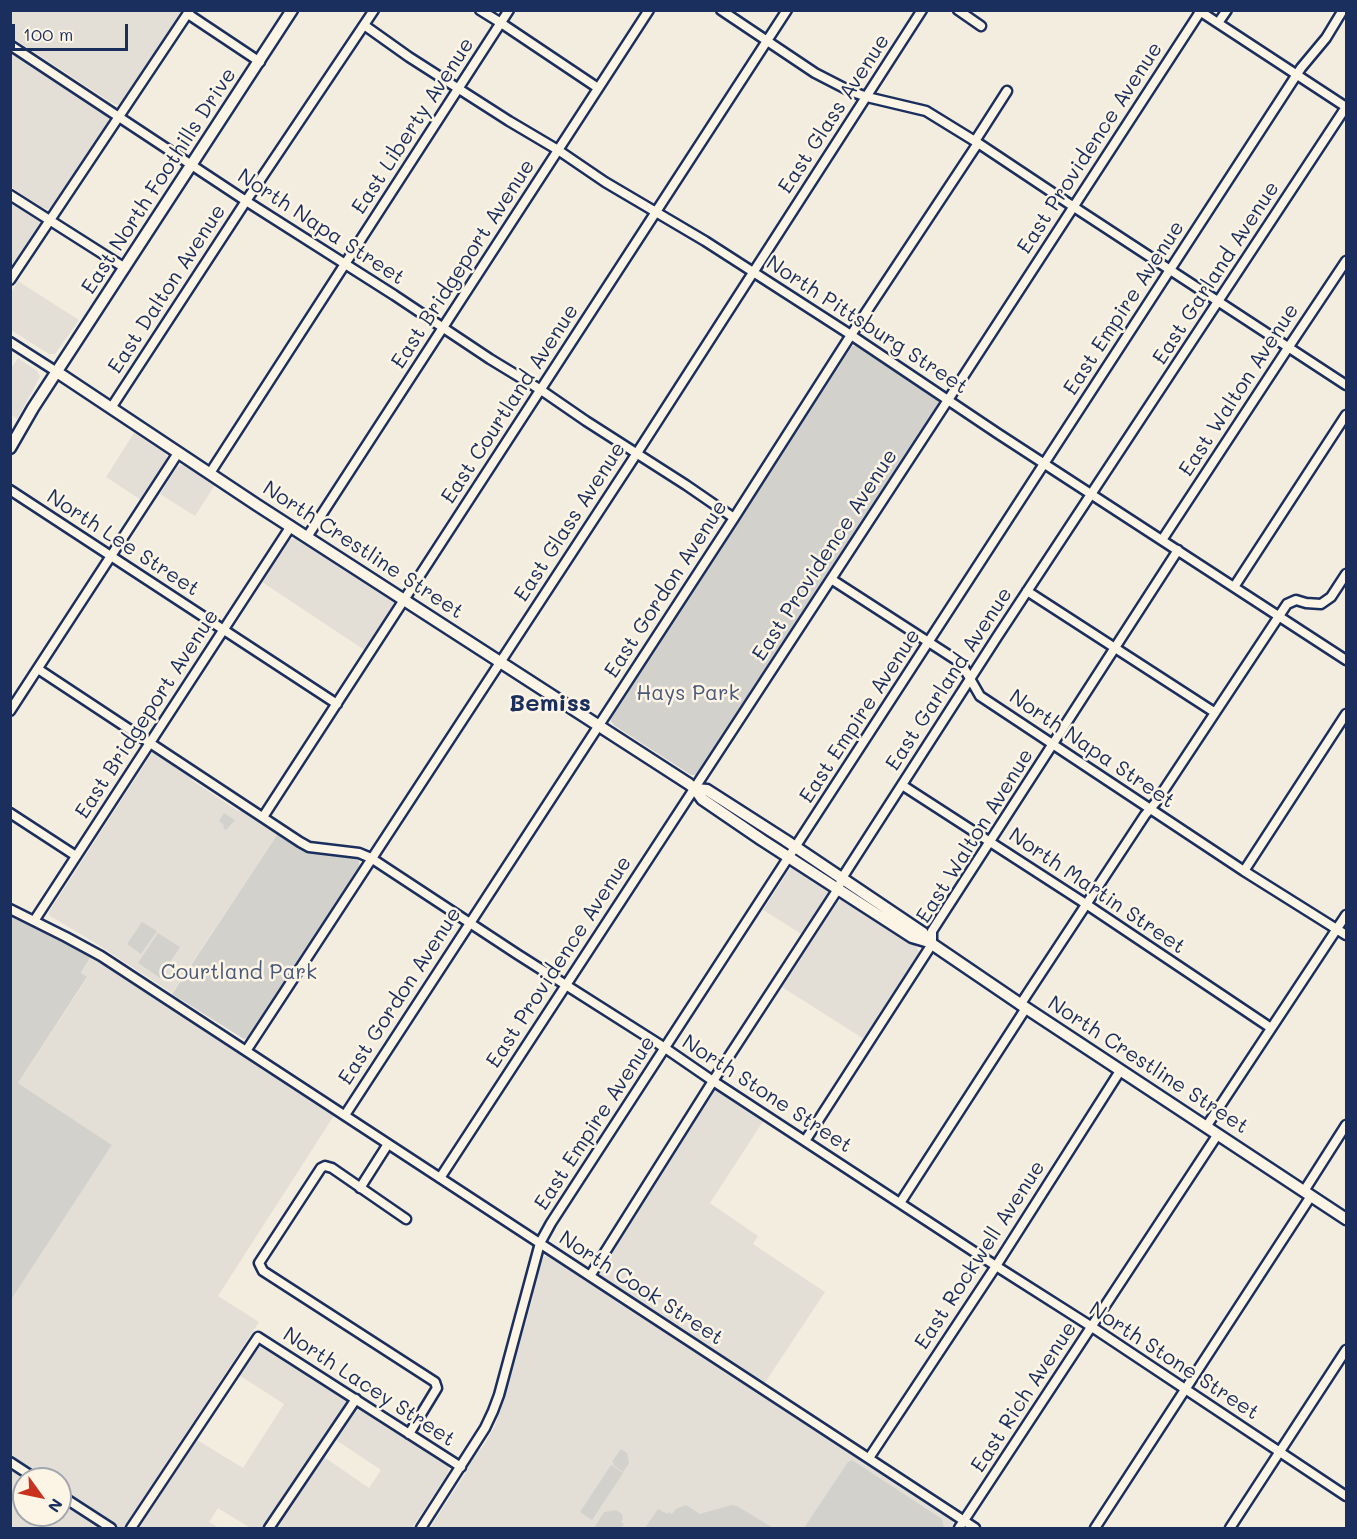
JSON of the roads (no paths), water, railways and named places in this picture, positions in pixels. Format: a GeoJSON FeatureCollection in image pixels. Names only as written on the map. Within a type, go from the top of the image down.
{"type":"FeatureCollection","features":[{"type":"Feature","properties":{"kind":"main road","name":"East North Foothills Drive"},"geometry":{"type":"LineString","coordinates":[[10,448],[33,408],[292,10]]}},
{"type":"Feature","properties":{"kind":"main road","name":"North Crestline Street"},"geometry":{"type":"LineString","coordinates":[[57,372],[695,789],[702,799],[789,857],[840,883]]}},
{"type":"Feature","properties":{"kind":"main road","name":"North Crestline Street"},"geometry":{"type":"LineString","coordinates":[[695,789],[707,790],[796,847],[912,937],[931,943],[1120,1071],[1347,1219]]}},
{"type":"Feature","properties":{"kind":"street","name":"East Dalton Avenue"},"geometry":{"type":"LineString","coordinates":[[111,408],[374,10]]}},
{"type":"Feature","properties":{"kind":"street"},"geometry":{"type":"LineString","coordinates":[[480,10],[598,88]]}},
{"type":"Feature","properties":{"kind":"street","name":"East Liberty Avenue"},"geometry":{"type":"LineString","coordinates":[[210,473],[509,10]]}},
{"type":"Feature","properties":{"kind":"street","name":"East Bridgeport Avenue"},"geometry":{"type":"LineString","coordinates":[[307,537],[649,10]]}},
{"type":"Feature","properties":{"kind":"street"},"geometry":{"type":"LineString","coordinates":[[721,10],[817,74],[849,90],[867,97],[926,111],[1347,385]]}},
{"type":"Feature","properties":{"kind":"street","name":"East Courtland Avenue"},"geometry":{"type":"LineString","coordinates":[[263,817],[787,10]]}},
{"type":"Feature","properties":{"kind":"street","name":"East Glass Avenue"},"geometry":{"type":"LineString","coordinates":[[246,1051],[637,453],[922,10]]}},
{"type":"Feature","properties":{"kind":"street"},"geometry":{"type":"LineString","coordinates":[[958,10],[981,26]]}},
{"type":"Feature","properties":{"kind":"street"},"geometry":{"type":"LineString","coordinates":[[1218,23],[1227,10]]}},
{"type":"Feature","properties":{"kind":"street","name":"East Empire Avenue"},"geometry":{"type":"LineString","coordinates":[[461,1467],[493,1412],[540,1243],[551,1222],[1297,75],[1326,38],[1343,10]]}},
{"type":"Feature","properties":{"kind":"street"},"geometry":{"type":"LineString","coordinates":[[1199,11],[1347,107]]}},
{"type":"Feature","properties":{"kind":"street","name":"East Providence Avenue"},"geometry":{"type":"LineString","coordinates":[[440,1178],[1199,11]]}},
{"type":"Feature","properties":{"kind":"street"},"geometry":{"type":"LineString","coordinates":[[10,280],[189,12],[260,62]]}},
{"type":"Feature","properties":{"kind":"street","name":"North Pittsburg Street"},"geometry":{"type":"LineString","coordinates":[[364,25],[409,57],[509,121],[851,335],[1347,660]]}},
{"type":"Feature","properties":{"kind":"street","name":"North Napa Street"},"geometry":{"type":"LineString","coordinates":[[10,45],[734,518]]}},
{"type":"Feature","properties":{"kind":"street","name":"East Gordon Avenue"},"geometry":{"type":"LineString","coordinates":[[345,1115],[734,518],[1007,91]]}},
{"type":"Feature","properties":{"kind":"street","name":"East Garland Avenue"},"geometry":{"type":"LineString","coordinates":[[590,1275],[1027,591],[1347,107]]}},
{"type":"Feature","properties":{"kind":"street"},"geometry":{"type":"LineString","coordinates":[[10,195],[125,268]]}},
{"type":"Feature","properties":{"kind":"street","name":"East Walton Avenue"},"geometry":{"type":"LineString","coordinates":[[1162,540],[1347,261]]}},
{"type":"Feature","properties":{"kind":"street","name":"North Crestline Street"},"geometry":{"type":"LineString","coordinates":[[10,342],[57,372]]}},
{"type":"Feature","properties":{"kind":"street"},"geometry":{"type":"LineString","coordinates":[[1234,586],[1347,415]]}},
{"type":"Feature","properties":{"kind":"street"},"geometry":{"type":"LineString","coordinates":[[10,711],[178,453]]}},
{"type":"Feature","properties":{"kind":"street","name":"North Lee Street"},"geometry":{"type":"LineString","coordinates":[[10,490],[337,704]]}},
{"type":"Feature","properties":{"kind":"street","name":"East Bridgeport Avenue"},"geometry":{"type":"LineString","coordinates":[[34,921],[291,526]]}},
{"type":"Feature","properties":{"kind":"street","name":"East Walton Avenue"},"geometry":{"type":"LineString","coordinates":[[805,1141],[931,943],[932,931],[1178,550]]}},
{"type":"Feature","properties":{"kind":"street"},"geometry":{"type":"LineString","coordinates":[[900,1203],[1086,904],[1156,802],[1278,615],[1287,604],[1296,600],[1321,604],[1330,597],[1347,574]]}},
{"type":"Feature","properties":{"kind":"street","name":"North Napa Street"},"geometry":{"type":"LineString","coordinates":[[831,579],[961,663],[980,696],[1244,871],[1347,935]]}},
{"type":"Feature","properties":{"kind":"street"},"geometry":{"type":"LineString","coordinates":[[1027,591],[1214,712]]}},
{"type":"Feature","properties":{"kind":"street","name":"North Stone Street"},"geometry":{"type":"LineString","coordinates":[[38,669],[309,847],[359,853],[371,858],[665,1048],[713,1082],[1347,1496]]}},
{"type":"Feature","properties":{"kind":"street"},"geometry":{"type":"LineString","coordinates":[[1244,871],[1347,714]]}},
{"type":"Feature","properties":{"kind":"street","name":"North Martin Street"},"geometry":{"type":"LineString","coordinates":[[902,785],[1086,904],[1271,1028]]}},
{"type":"Feature","properties":{"kind":"street"},"geometry":{"type":"LineString","coordinates":[[10,813],[76,856]]}},
{"type":"Feature","properties":{"kind":"street","name":"North Cook Street"},"geometry":{"type":"LineString","coordinates":[[10,909],[101,956],[869,1458],[962,1525],[975,1528]]}},
{"type":"Feature","properties":{"kind":"street"},"geometry":{"type":"LineString","coordinates":[[1206,1127],[1347,915]]}},
{"type":"Feature","properties":{"kind":"street","name":"East Rockwell Avenue"},"geometry":{"type":"LineString","coordinates":[[869,1458],[996,1266],[1120,1071]]}},
{"type":"Feature","properties":{"kind":"street"},"geometry":{"type":"LineString","coordinates":[[1095,1528],[1186,1389],[1308,1193],[1347,1125]]}},
{"type":"Feature","properties":{"kind":"street","name":"East Rich Avenue"},"geometry":{"type":"LineString","coordinates":[[962,1525],[1218,1134]]}},
{"type":"Feature","properties":{"kind":"street"},"geometry":{"type":"LineString","coordinates":[[360,1188],[388,1144]]}},
{"type":"Feature","properties":{"kind":"street"},"geometry":{"type":"LineString","coordinates":[[406,1219],[326,1166],[321,1168],[260,1263],[263,1271],[435,1382],[437,1388],[409,1434]]}},
{"type":"Feature","properties":{"kind":"street","name":"North Lacey Street"},"geometry":{"type":"LineString","coordinates":[[131,1528],[258,1337],[461,1467]]}},
{"type":"Feature","properties":{"kind":"street"},"geometry":{"type":"LineString","coordinates":[[1230,1528],[1347,1350]]}},
{"type":"Feature","properties":{"kind":"street"},"geometry":{"type":"LineString","coordinates":[[269,1528],[356,1399]]}},
{"type":"Feature","properties":{"kind":"street"},"geometry":{"type":"LineString","coordinates":[[421,1528],[461,1467]]}},
{"type":"Feature","properties":{"kind":"street"},"geometry":{"type":"LineString","coordinates":[[72,1503],[111,1528]]}},
{"type":"Feature","properties":{"kind":"district","name":"Bemiss"},"geometry":{"type":"Point","coordinates":[550,704]}},
{"type":"Feature","properties":{"kind":"park label","name":"Hays Park"},"geometry":{"type":"Point","coordinates":[688,694]}},
{"type":"Feature","properties":{"kind":"park label","name":"Courtland Park"},"geometry":{"type":"Point","coordinates":[239,973]}}]}
